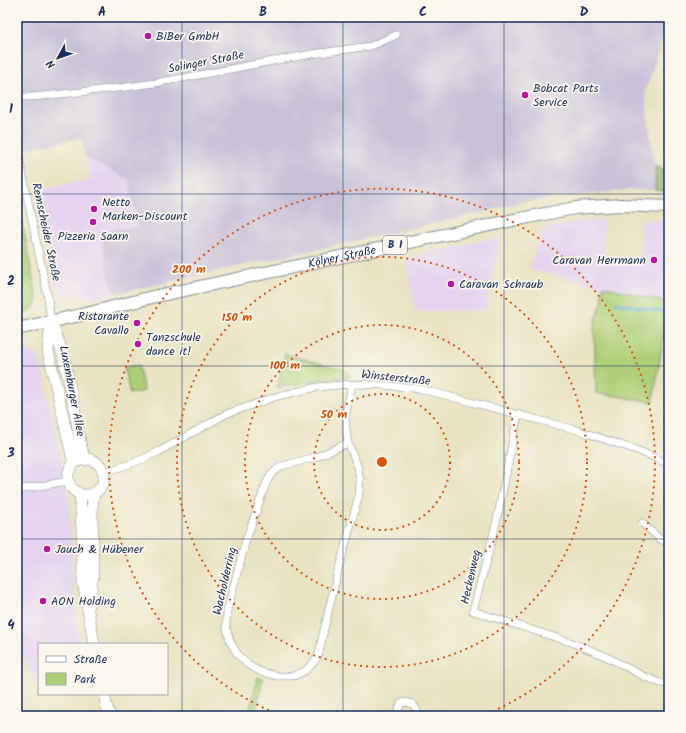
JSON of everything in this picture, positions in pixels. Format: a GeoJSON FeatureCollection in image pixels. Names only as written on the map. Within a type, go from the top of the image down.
{"type":"FeatureCollection","features":[{"type":"Feature","properties":{"kind":"main road","name":"Kölner Straße"},"geometry":{"type":"LineString","coordinates":[[17,329],[168,294],[575,208],[621,205],[669,207]]}},
{"type":"Feature","properties":{"kind":"street","name":"Solinger Straße"},"geometry":{"type":"LineString","coordinates":[[17,97],[32,97],[155,83],[312,54],[371,46],[396,34]]}},
{"type":"Feature","properties":{"kind":"street","name":"Remscheider Straße"},"geometry":{"type":"LineString","coordinates":[[17,147],[48,298],[51,321]]}},
{"type":"Feature","properties":{"kind":"street","name":"Luxemburger Allee"},"geometry":{"type":"LineString","coordinates":[[51,321],[63,354],[81,447],[85,460]]}},
{"type":"Feature","properties":{"kind":"street","name":"Luxemburger Allee"},"geometry":{"type":"LineString","coordinates":[[51,321],[48,351],[74,464]]}},
{"type":"Feature","properties":{"kind":"street","name":"Winsterstraße"},"geometry":{"type":"LineString","coordinates":[[102,472],[160,452],[226,414],[286,394],[317,387],[352,384],[421,389],[577,430],[610,440],[669,464]]}},
{"type":"Feature","properties":{"kind":"street","name":"Wacholderring"},"geometry":{"type":"LineString","coordinates":[[348,443],[316,457],[282,466],[270,476],[266,484],[246,540],[227,611],[226,625],[230,641],[238,655],[248,665],[262,672],[278,676],[294,676],[305,671],[314,662],[319,654],[337,575],[359,495],[360,481],[358,467],[348,443],[346,429],[346,414],[352,384]]}},
{"type":"Feature","properties":{"kind":"street","name":"Heckenweg"},"geometry":{"type":"LineString","coordinates":[[518,414],[496,524],[473,611],[573,643],[605,656],[643,676],[660,683],[669,684]]}},
{"type":"Feature","properties":{"kind":"street"},"geometry":{"type":"LineString","coordinates":[[85,460],[91,460],[100,466],[103,478],[102,484],[97,491],[86,495],[74,491],[68,482],[68,474],[71,467],[79,461],[85,460]]}},
{"type":"Feature","properties":{"kind":"street"},"geometry":{"type":"LineString","coordinates":[[17,490],[68,482]]}},
{"type":"Feature","properties":{"kind":"street"},"geometry":{"type":"LineString","coordinates":[[89,611],[93,573],[92,507],[94,493]]}},
{"type":"Feature","properties":{"kind":"street"},"geometry":{"type":"LineString","coordinates":[[80,494],[83,582],[94,643]]}},
{"type":"Feature","properties":{"kind":"street"},"geometry":{"type":"LineString","coordinates":[[642,523],[660,539],[669,544]]}},
{"type":"Feature","properties":{"kind":"street"},"geometry":{"type":"LineString","coordinates":[[104,695],[110,716]]}},
{"type":"Feature","properties":{"kind":"street"},"geometry":{"type":"LineString","coordinates":[[398,716],[397,712],[401,703],[410,702],[415,705],[417,710],[415,716]]}},
{"type":"Feature","properties":{"kind":"street"},"geometry":{"type":"LineString","coordinates":[[666,716],[669,708]]}},
{"type":"Feature","properties":{"kind":"shaded area"},"geometry":{"type":"Polygon","coordinates":[[[17,17],[669,17],[645,92],[654,166],[655,190],[624,190],[524,202],[115,294],[112,289],[100,232],[138,226],[129,180],[86,158],[81,138],[28,148],[17,135],[17,17]]]}},
{"type":"Feature","properties":{"kind":"shaded area"},"geometry":{"type":"Polygon","coordinates":[[[86,158],[129,179],[138,226],[100,233],[112,289],[115,294],[90,299],[88,294],[71,298],[62,293],[55,284],[37,190],[90,180],[86,158]]]}},
{"type":"Feature","properties":{"kind":"shaded area"},"geometry":{"type":"Polygon","coordinates":[[[641,220],[669,221],[669,303],[603,286],[533,271],[530,267],[542,229],[584,221],[604,221],[604,258],[615,258],[620,262],[640,262],[641,220]]]}},
{"type":"Feature","properties":{"kind":"shaded area","name":"Caravan Schraub"},"geometry":{"type":"Polygon","coordinates":[[[501,237],[486,310],[415,311],[406,257],[501,237]]]}},
{"type":"Feature","properties":{"kind":"shaded area"},"geometry":{"type":"Polygon","coordinates":[[[25,350],[35,352],[40,360],[69,498],[74,590],[81,643],[38,643],[38,684],[33,686],[26,659],[17,653],[17,352],[25,350]]]}},
{"type":"Feature","properties":{"kind":"green space"},"geometry":{"type":"Polygon","coordinates":[[[655,166],[669,171],[669,192],[655,190],[655,166]]]}},
{"type":"Feature","properties":{"kind":"green space"},"geometry":{"type":"Polygon","coordinates":[[[17,195],[37,299],[35,306],[31,310],[19,313],[20,310],[17,195]]]}},
{"type":"Feature","properties":{"kind":"green space"},"geometry":{"type":"Polygon","coordinates":[[[603,286],[669,303],[653,402],[596,393],[594,326],[602,302],[603,286]]]}},
{"type":"Feature","properties":{"kind":"green space"},"geometry":{"type":"Polygon","coordinates":[[[285,354],[345,370],[349,373],[349,377],[313,381],[277,388],[285,354]]]}},
{"type":"Feature","properties":{"kind":"green space"},"geometry":{"type":"Polygon","coordinates":[[[138,365],[144,391],[130,394],[124,368],[138,365]]]}},
{"type":"Feature","properties":{"kind":"green space"},"geometry":{"type":"Polygon","coordinates":[[[258,677],[263,679],[254,716],[248,716],[258,677]]]}},
{"type":"Feature","properties":{"kind":"waterway"},"geometry":{"type":"LineString","coordinates":[[616,303],[669,313]]}},
{"type":"Feature","properties":{"kind":"place","name":"BiBer GmbH"},"geometry":{"type":"Point","coordinates":[148,36]}},
{"type":"Feature","properties":{"kind":"place","name":"Bobcat Parts Service"},"geometry":{"type":"Point","coordinates":[525,95]}},
{"type":"Feature","properties":{"kind":"place","name":"Netto Marken-Discount"},"geometry":{"type":"Point","coordinates":[94,209]}},
{"type":"Feature","properties":{"kind":"place","name":"Pizzeria Saarn"},"geometry":{"type":"Point","coordinates":[93,222]}},
{"type":"Feature","properties":{"kind":"place","name":"Caravan Herrmann"},"geometry":{"type":"Point","coordinates":[654,260]}},
{"type":"Feature","properties":{"kind":"place","name":"Caravan Schraub"},"geometry":{"type":"Point","coordinates":[451,284]}},
{"type":"Feature","properties":{"kind":"place","name":"Ristorante Cavallo"},"geometry":{"type":"Point","coordinates":[137,323]}},
{"type":"Feature","properties":{"kind":"place","name":"Tanzschule dance it!"},"geometry":{"type":"Point","coordinates":[138,344]}},
{"type":"Feature","properties":{"kind":"place","name":"Jauch & Hübener"},"geometry":{"type":"Point","coordinates":[47,549]}},
{"type":"Feature","properties":{"kind":"place","name":"AON Holding"},"geometry":{"type":"Point","coordinates":[43,601]}}]}
